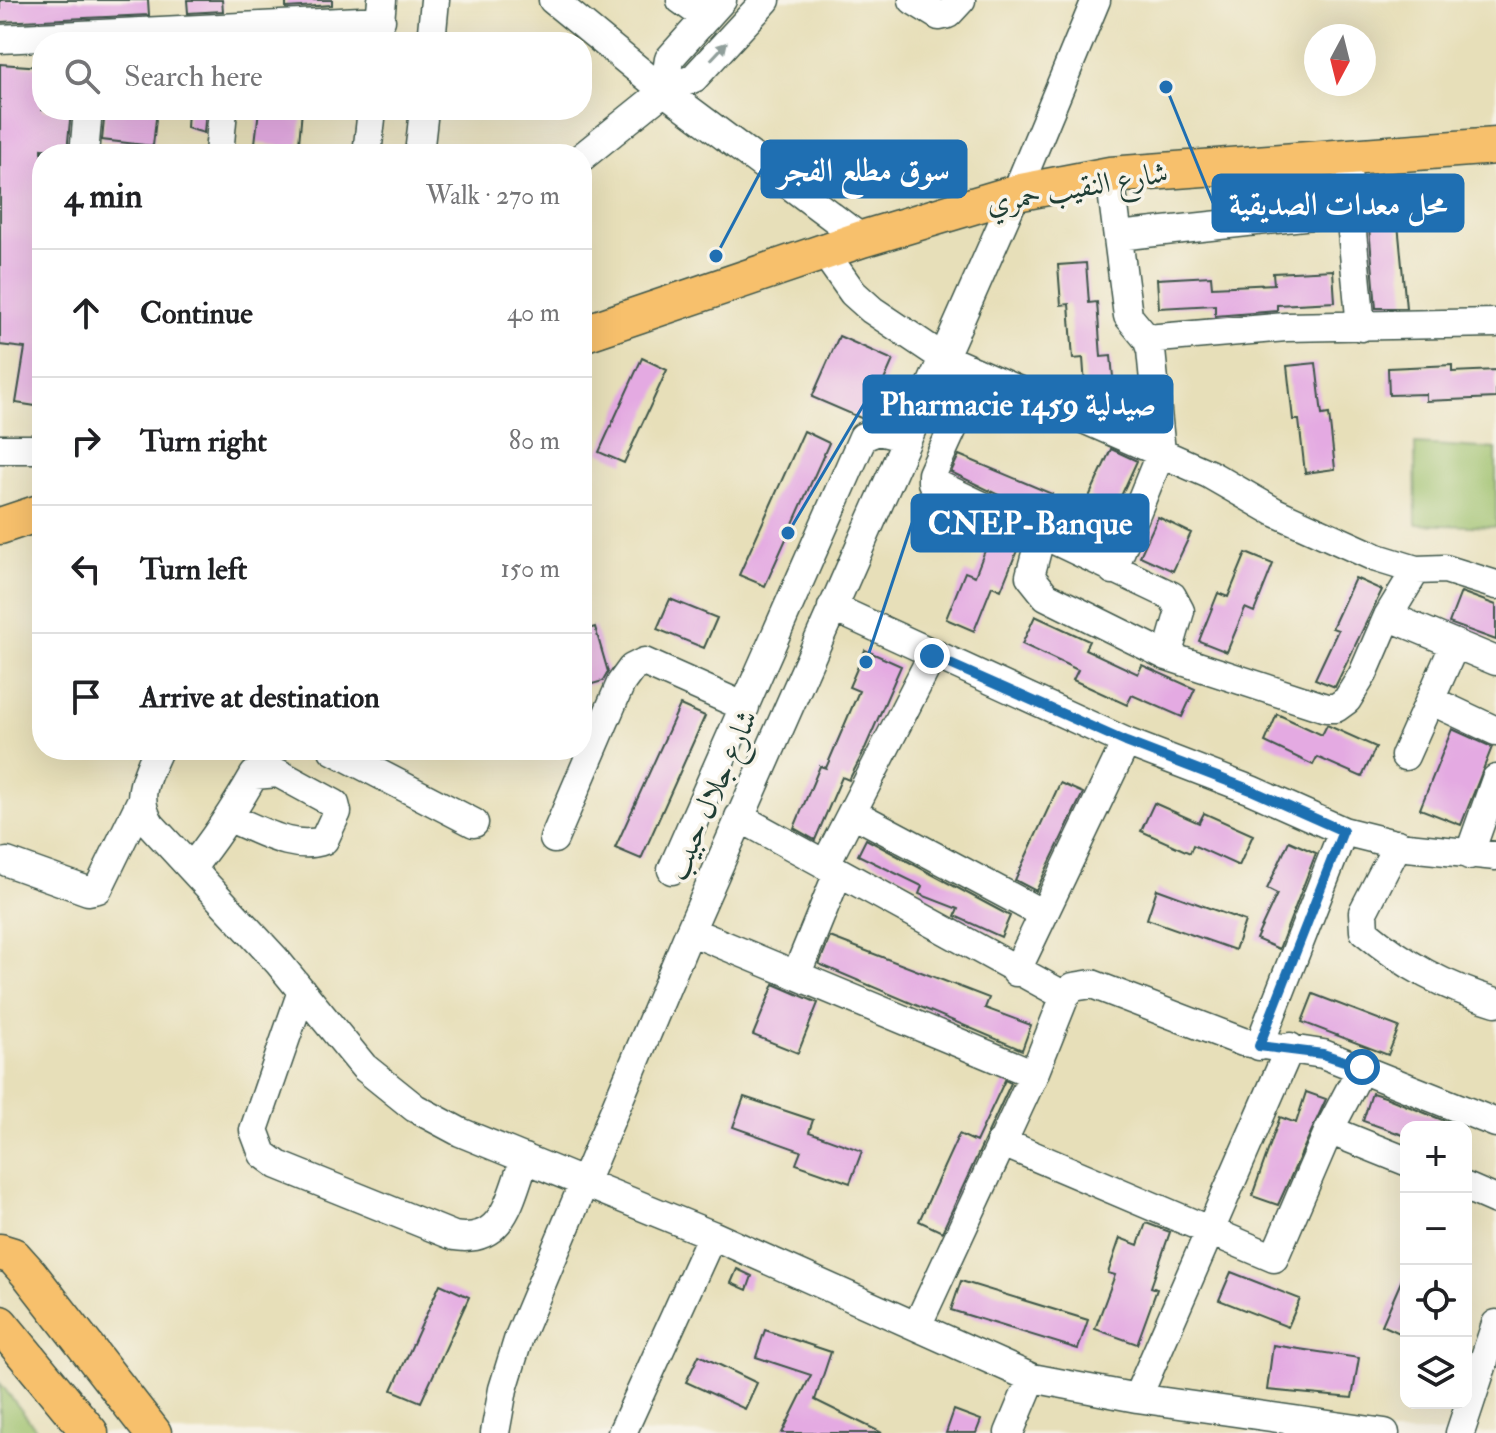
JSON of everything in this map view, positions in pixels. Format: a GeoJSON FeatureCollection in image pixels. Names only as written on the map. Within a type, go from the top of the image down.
{"type":"FeatureCollection","features":[{"type":"Feature","properties":{"kind":"main road","name":"شارع النقيب حمري"},"geometry":{"type":"LineString","coordinates":[[592,331],[862,239],[1016,193],[1110,175],[1496,146]]}},
{"type":"Feature","properties":{"kind":"main road"},"geometry":{"type":"LineString","coordinates":[[0,526],[32,515]]}},
{"type":"Feature","properties":{"kind":"main road"},"geometry":{"type":"LineString","coordinates":[[0,1252],[17,1260],[66,1317],[153,1433]]}},
{"type":"Feature","properties":{"kind":"main road"},"geometry":{"type":"LineString","coordinates":[[0,1272],[126,1433]]}},
{"type":"Feature","properties":{"kind":"main road"},"geometry":{"type":"LineString","coordinates":[[0,1324],[90,1433]]}},
{"type":"Feature","properties":{"kind":"main road"},"geometry":{"type":"LineString","coordinates":[[0,1357],[62,1433]]}},
{"type":"Feature","properties":{"kind":"street"},"geometry":{"type":"LineString","coordinates":[[432,32],[435,0]]}},
{"type":"Feature","properties":{"kind":"street"},"geometry":{"type":"LineString","coordinates":[[553,0],[664,91],[862,239]]}},
{"type":"Feature","properties":{"kind":"street"},"geometry":{"type":"LineString","coordinates":[[664,91],[669,59],[714,9],[681,0]]}},
{"type":"Feature","properties":{"kind":"street"},"geometry":{"type":"LineString","coordinates":[[592,149],[664,91],[694,78],[766,0]]}},
{"type":"Feature","properties":{"kind":"street"},"geometry":{"type":"LineString","coordinates":[[913,0],[939,16],[948,14],[961,0]]}},
{"type":"Feature","properties":{"kind":"street","name":"شارع جلال حبيب"},"geometry":{"type":"LineString","coordinates":[[495,1433],[503,1389],[519,1337],[739,817],[1016,193],[1086,5]]}},
{"type":"Feature","properties":{"kind":"street"},"geometry":{"type":"LineString","coordinates":[[264,32],[380,21]]}},
{"type":"Feature","properties":{"kind":"street"},"geometry":{"type":"LineString","coordinates":[[0,39],[32,38]]}},
{"type":"Feature","properties":{"kind":"street"},"geometry":{"type":"LineString","coordinates":[[85,144],[87,120]]}},
{"type":"Feature","properties":{"kind":"street"},"geometry":{"type":"LineString","coordinates":[[220,144],[222,120]]}},
{"type":"Feature","properties":{"kind":"street"},"geometry":{"type":"LineString","coordinates":[[368,144],[371,120]]}},
{"type":"Feature","properties":{"kind":"street"},"geometry":{"type":"LineString","coordinates":[[420,144],[423,120]]}},
{"type":"Feature","properties":{"kind":"street"},"geometry":{"type":"LineString","coordinates":[[1346,156],[1361,327]]}},
{"type":"Feature","properties":{"kind":"street"},"geometry":{"type":"LineString","coordinates":[[1110,175],[1128,316],[1147,339],[1161,452],[1113,570]]}},
{"type":"Feature","properties":{"kind":"street"},"geometry":{"type":"LineString","coordinates":[[1118,236],[1350,211]]}},
{"type":"Feature","properties":{"kind":"street"},"geometry":{"type":"LineString","coordinates":[[824,252],[853,293],[872,310],[942,357],[1209,474],[1275,512],[1377,558],[1416,570],[1434,567],[1496,585]]}},
{"type":"Feature","properties":{"kind":"street"},"geometry":{"type":"LineString","coordinates":[[1147,339],[1286,327],[1496,323]]}},
{"type":"Feature","properties":{"kind":"street"},"geometry":{"type":"LineString","coordinates":[[978,373],[932,474],[932,482],[1172,596],[1180,606],[1167,656]]}},
{"type":"Feature","properties":{"kind":"street"},"geometry":{"type":"LineString","coordinates":[[672,870],[863,437],[878,431],[907,438]]}},
{"type":"Feature","properties":{"kind":"street"},"geometry":{"type":"LineString","coordinates":[[0,449],[32,449]]}},
{"type":"Feature","properties":{"kind":"street"},"geometry":{"type":"LineString","coordinates":[[1041,535],[1030,576],[1039,590],[1167,656],[1226,678],[1336,708],[1347,700],[1363,674],[1388,616],[1416,570]]}},
{"type":"Feature","properties":{"kind":"street"},"geometry":{"type":"LineString","coordinates":[[832,607],[932,656],[1126,742],[1251,790],[1343,831],[1398,844],[1482,856],[1496,779]]}},
{"type":"Feature","properties":{"kind":"street"},"geometry":{"type":"LineString","coordinates":[[1388,616],[1496,661]]}},
{"type":"Feature","properties":{"kind":"street"},"geometry":{"type":"LineString","coordinates":[[1405,756],[1455,644]]}},
{"type":"Feature","properties":{"kind":"street"},"geometry":{"type":"LineString","coordinates":[[797,973],[853,813],[932,656]]}},
{"type":"Feature","properties":{"kind":"street"},"geometry":{"type":"LineString","coordinates":[[592,751],[621,683],[632,668],[644,662],[745,707]]}},
{"type":"Feature","properties":{"kind":"street"},"geometry":{"type":"LineString","coordinates":[[1430,700],[1496,731]]}},
{"type":"Feature","properties":{"kind":"street"},"geometry":{"type":"LineString","coordinates":[[1016,972],[1126,742]]}},
{"type":"Feature","properties":{"kind":"street"},"geometry":{"type":"LineString","coordinates":[[7,862],[88,891],[98,889],[140,803],[141,788],[154,760]]}},
{"type":"Feature","properties":{"kind":"street"},"geometry":{"type":"LineString","coordinates":[[352,760],[474,823]]}},
{"type":"Feature","properties":{"kind":"street"},"geometry":{"type":"LineString","coordinates":[[554,839],[588,760]]}},
{"type":"Feature","properties":{"kind":"street"},"geometry":{"type":"LineString","coordinates":[[140,803],[151,825],[302,991],[383,1086],[415,1108],[460,1132],[712,1235],[1032,1378],[1310,1428],[1385,1433]]}},
{"type":"Feature","properties":{"kind":"street"},"geometry":{"type":"LineString","coordinates":[[853,813],[1043,914]]}},
{"type":"Feature","properties":{"kind":"street"},"geometry":{"type":"LineString","coordinates":[[739,817],[1016,972],[1065,996]]}},
{"type":"Feature","properties":{"kind":"street"},"geometry":{"type":"LineString","coordinates":[[191,868],[229,818]]}},
{"type":"Feature","properties":{"kind":"street"},"geometry":{"type":"LineString","coordinates":[[1259,1046],[1343,831]]}},
{"type":"Feature","properties":{"kind":"street"},"geometry":{"type":"LineString","coordinates":[[1398,844],[1363,912],[1364,931],[1402,962],[1460,991],[1496,1002]]}},
{"type":"Feature","properties":{"kind":"street"},"geometry":{"type":"LineString","coordinates":[[690,931],[1034,1074]]}},
{"type":"Feature","properties":{"kind":"street"},"geometry":{"type":"LineString","coordinates":[[917,1326],[1034,1074],[1065,996],[1073,987],[1092,984],[1259,1046],[1290,1047],[1362,1067],[1496,1123]]}},
{"type":"Feature","properties":{"kind":"street"},"geometry":{"type":"LineString","coordinates":[[302,991],[254,1130],[263,1154],[278,1165],[454,1236],[470,1239],[486,1235],[495,1227],[525,1158]]}},
{"type":"Feature","properties":{"kind":"street"},"geometry":{"type":"LineString","coordinates":[[1137,1398],[1290,1047]]}},
{"type":"Feature","properties":{"kind":"street"},"geometry":{"type":"LineString","coordinates":[[1001,1142],[1270,1258],[1277,1255],[1329,1130],[1362,1067]]}},
{"type":"Feature","properties":{"kind":"street"},"geometry":{"type":"LineString","coordinates":[[1329,1130],[1400,1159]]}},
{"type":"Feature","properties":{"kind":"street"},"geometry":{"type":"LineString","coordinates":[[1472,1190],[1496,1200]]}},
{"type":"Feature","properties":{"kind":"street"},"geometry":{"type":"LineString","coordinates":[[622,1433],[712,1235]]}},
{"type":"Feature","properties":{"kind":"street"},"geometry":{"type":"LineString","coordinates":[[1460,1433],[1496,1324]]}},
{"type":"Feature","properties":{"kind":"street"},"geometry":{"type":"LineString","coordinates":[[1009,1433],[1032,1378]]}},
{"type":"Feature","properties":{"kind":"green space"},"geometry":{"type":"Polygon","coordinates":[[[1415,444],[1496,449],[1496,527],[1416,524],[1415,444]]]}},
{"type":"Feature","properties":{"kind":"green space"},"geometry":{"type":"Polygon","coordinates":[[[0,1383],[39,1433],[0,1433],[0,1383]]]}},
{"type":"Feature","properties":{"kind":"building"},"geometry":{"type":"Polygon","coordinates":[[[0,0],[148,0],[149,15],[0,22],[0,0]]]}},
{"type":"Feature","properties":{"kind":"building"},"geometry":{"type":"Polygon","coordinates":[[[187,0],[222,0],[223,11],[188,13],[187,0]]]}},
{"type":"Feature","properties":{"kind":"building"},"geometry":{"type":"Polygon","coordinates":[[[286,0],[332,0],[332,5],[286,8],[286,0]]]}},
{"type":"Feature","properties":{"kind":"building"},"geometry":{"type":"Polygon","coordinates":[[[0,64],[32,66],[32,120],[70,120],[68,144],[32,144],[32,405],[16,403],[25,348],[0,345],[0,64]]]}},
{"type":"Feature","properties":{"kind":"building"},"geometry":{"type":"Polygon","coordinates":[[[104,120],[156,120],[153,144],[102,140],[104,120]]]}},
{"type":"Feature","properties":{"kind":"building"},"geometry":{"type":"Polygon","coordinates":[[[187,120],[205,120],[204,133],[187,128],[187,120]]]}},
{"type":"Feature","properties":{"kind":"building"},"geometry":{"type":"Polygon","coordinates":[[[258,120],[301,120],[299,144],[255,143],[258,120]]]}},
{"type":"Feature","properties":{"kind":"building"},"geometry":{"type":"Polygon","coordinates":[[[1397,213],[1406,308],[1376,308],[1368,216],[1397,213]]]}},
{"type":"Feature","properties":{"kind":"building"},"geometry":{"type":"Polygon","coordinates":[[[1086,263],[1089,303],[1097,302],[1101,357],[1111,356],[1115,398],[1086,400],[1083,358],[1073,359],[1069,304],[1061,305],[1058,265],[1086,263]]]}},
{"type":"Feature","properties":{"kind":"building"},"geometry":{"type":"Polygon","coordinates":[[[1333,270],[1335,302],[1277,305],[1277,311],[1215,316],[1215,305],[1159,308],[1157,279],[1211,276],[1212,287],[1274,284],[1273,273],[1333,270]]]}},
{"type":"Feature","properties":{"kind":"building"},"geometry":{"type":"Polygon","coordinates":[[[839,336],[893,360],[868,417],[863,419],[812,397],[839,336]]]}},
{"type":"Feature","properties":{"kind":"building"},"geometry":{"type":"Polygon","coordinates":[[[642,358],[667,370],[624,463],[599,452],[642,358]]]}},
{"type":"Feature","properties":{"kind":"building"},"geometry":{"type":"Polygon","coordinates":[[[1316,363],[1322,415],[1329,414],[1335,469],[1305,473],[1299,420],[1293,420],[1287,366],[1316,363]]]}},
{"type":"Feature","properties":{"kind":"building"},"geometry":{"type":"Polygon","coordinates":[[[1452,365],[1452,372],[1496,370],[1496,398],[1426,401],[1426,394],[1389,395],[1388,368],[1452,365]]]}},
{"type":"Feature","properties":{"kind":"building"},"geometry":{"type":"Polygon","coordinates":[[[804,431],[829,443],[765,586],[739,575],[804,431]]]}},
{"type":"Feature","properties":{"kind":"building"},"geometry":{"type":"Polygon","coordinates":[[[1111,449],[1137,461],[1116,507],[1120,509],[1105,545],[1079,533],[1094,499],[1089,497],[1111,449]]]}},
{"type":"Feature","properties":{"kind":"building"},"geometry":{"type":"Polygon","coordinates":[[[959,455],[1052,494],[1042,516],[951,472],[959,455]]]}},
{"type":"Feature","properties":{"kind":"building"},"geometry":{"type":"Polygon","coordinates":[[[1158,517],[1191,533],[1173,571],[1140,556],[1158,517]]]}},
{"type":"Feature","properties":{"kind":"building"},"geometry":{"type":"Polygon","coordinates":[[[993,530],[1020,543],[1001,590],[992,586],[974,631],[946,619],[965,572],[975,576],[993,530]]]}},
{"type":"Feature","properties":{"kind":"building"},"geometry":{"type":"Polygon","coordinates":[[[1246,553],[1273,564],[1254,612],[1245,608],[1227,652],[1199,641],[1218,593],[1228,597],[1246,553]]]}},
{"type":"Feature","properties":{"kind":"building"},"geometry":{"type":"Polygon","coordinates":[[[1355,578],[1382,590],[1335,687],[1315,679],[1338,630],[1332,628],[1355,578]]]}},
{"type":"Feature","properties":{"kind":"building"},"geometry":{"type":"Polygon","coordinates":[[[1461,592],[1496,605],[1496,640],[1449,623],[1461,592]]]}},
{"type":"Feature","properties":{"kind":"building"},"geometry":{"type":"Polygon","coordinates":[[[670,599],[717,618],[704,648],[657,629],[670,599]]]}},
{"type":"Feature","properties":{"kind":"building"},"geometry":{"type":"Polygon","coordinates":[[[1035,616],[1089,641],[1085,649],[1138,674],[1142,665],[1195,689],[1182,717],[1132,695],[1127,705],[1073,680],[1078,670],[1022,644],[1035,616]]]}},
{"type":"Feature","properties":{"kind":"building"},"geometry":{"type":"Polygon","coordinates":[[[595,627],[608,672],[603,681],[592,684],[592,628],[595,627]]]}},
{"type":"Feature","properties":{"kind":"building"},"geometry":{"type":"Polygon","coordinates":[[[865,650],[901,666],[863,753],[849,780],[842,777],[815,840],[794,828],[820,766],[826,768],[859,691],[849,687],[865,650]]]}},
{"type":"Feature","properties":{"kind":"building"},"geometry":{"type":"Polygon","coordinates":[[[680,705],[705,716],[641,859],[615,848],[680,705]]]}},
{"type":"Feature","properties":{"kind":"building"},"geometry":{"type":"Polygon","coordinates":[[[1277,714],[1322,735],[1327,725],[1376,747],[1362,777],[1317,757],[1313,765],[1265,742],[1277,714]]]}},
{"type":"Feature","properties":{"kind":"building"},"geometry":{"type":"Polygon","coordinates":[[[1452,729],[1492,747],[1461,825],[1420,809],[1452,729]]]}},
{"type":"Feature","properties":{"kind":"building"},"geometry":{"type":"Polygon","coordinates":[[[1060,783],[1083,793],[1036,891],[1015,880],[1060,783]]]}},
{"type":"Feature","properties":{"kind":"building"},"geometry":{"type":"Polygon","coordinates":[[[1154,803],[1199,823],[1204,813],[1253,835],[1239,866],[1193,845],[1190,853],[1141,831],[1154,803]]]}},
{"type":"Feature","properties":{"kind":"building"},"geometry":{"type":"Polygon","coordinates":[[[866,839],[1010,916],[1001,937],[955,916],[958,909],[919,894],[922,886],[858,855],[866,839]]]}},
{"type":"Feature","properties":{"kind":"building"},"geometry":{"type":"Polygon","coordinates":[[[1289,841],[1316,853],[1279,949],[1256,939],[1277,894],[1267,889],[1289,841]]]}},
{"type":"Feature","properties":{"kind":"building"},"geometry":{"type":"Polygon","coordinates":[[[1157,889],[1245,921],[1235,950],[1147,919],[1157,889]]]}},
{"type":"Feature","properties":{"kind":"building"},"geometry":{"type":"Polygon","coordinates":[[[830,937],[989,998],[985,1008],[1031,1025],[1022,1050],[819,964],[830,937]]]}},
{"type":"Feature","properties":{"kind":"building"},"geometry":{"type":"Polygon","coordinates":[[[774,984],[818,1003],[798,1053],[753,1035],[774,984]]]}},
{"type":"Feature","properties":{"kind":"building"},"geometry":{"type":"Polygon","coordinates":[[[1313,994],[1399,1027],[1388,1055],[1302,1022],[1313,994]]]}},
{"type":"Feature","properties":{"kind":"building"},"geometry":{"type":"Polygon","coordinates":[[[1005,1080],[1011,1083],[942,1232],[919,1221],[959,1134],[976,1142],[1005,1080]]]}},
{"type":"Feature","properties":{"kind":"building"},"geometry":{"type":"Polygon","coordinates":[[[1306,1092],[1326,1099],[1278,1205],[1252,1196],[1280,1117],[1296,1123],[1306,1092]]]}},
{"type":"Feature","properties":{"kind":"building"},"geometry":{"type":"Polygon","coordinates":[[[1372,1093],[1445,1121],[1400,1121],[1400,1134],[1363,1121],[1372,1093]]]}},
{"type":"Feature","properties":{"kind":"building"},"geometry":{"type":"Polygon","coordinates":[[[744,1097],[813,1120],[809,1132],[862,1151],[850,1183],[796,1164],[801,1151],[733,1127],[744,1097]]]}},
{"type":"Feature","properties":{"kind":"building"},"geometry":{"type":"Polygon","coordinates":[[[1146,1223],[1170,1232],[1151,1287],[1157,1289],[1137,1344],[1095,1329],[1115,1275],[1108,1273],[1120,1238],[1138,1245],[1146,1223]]]}},
{"type":"Feature","properties":{"kind":"building"},"geometry":{"type":"Polygon","coordinates":[[[737,1269],[752,1276],[747,1290],[731,1283],[737,1269]]]}},
{"type":"Feature","properties":{"kind":"building"},"geometry":{"type":"Polygon","coordinates":[[[1231,1272],[1300,1299],[1288,1327],[1219,1300],[1231,1272]]]}},
{"type":"Feature","properties":{"kind":"building"},"geometry":{"type":"Polygon","coordinates":[[[961,1281],[1088,1320],[1078,1349],[951,1310],[961,1281]]]}},
{"type":"Feature","properties":{"kind":"building"},"geometry":{"type":"Polygon","coordinates":[[[440,1284],[469,1297],[421,1402],[392,1390],[440,1284]]]}},
{"type":"Feature","properties":{"kind":"building"},"geometry":{"type":"Polygon","coordinates":[[[1400,1284],[1400,1333],[1382,1325],[1400,1284]]]}},
{"type":"Feature","properties":{"kind":"building"},"geometry":{"type":"Polygon","coordinates":[[[765,1330],[831,1352],[815,1400],[882,1433],[782,1433],[811,1375],[756,1357],[765,1330]]]}},
{"type":"Feature","properties":{"kind":"building"},"geometry":{"type":"Polygon","coordinates":[[[1273,1345],[1359,1358],[1352,1398],[1267,1390],[1273,1345]]]}},
{"type":"Feature","properties":{"kind":"building"},"geometry":{"type":"Polygon","coordinates":[[[699,1355],[757,1383],[745,1409],[686,1382],[699,1355]]]}},
{"type":"Feature","properties":{"kind":"building"},"geometry":{"type":"Polygon","coordinates":[[[954,1410],[981,1420],[976,1433],[946,1433],[954,1410]]]}},
{"type":"Feature","properties":{"kind":"place","name":"محل معدات الصديقية"},"geometry":{"type":"Point","coordinates":[1166,87]}},
{"type":"Feature","properties":{"kind":"place","name":"سوق مطلع الفجر"},"geometry":{"type":"Point","coordinates":[716,256]}},
{"type":"Feature","properties":{"kind":"place","name":"Pharmacie 1459 صيدلية"},"geometry":{"type":"Point","coordinates":[788,533]}},
{"type":"Feature","properties":{"kind":"place","name":"CNEP-Banque"},"geometry":{"type":"Point","coordinates":[866,662]}},
{"type":"Feature","properties":{"kind":"route"},"geometry":{"type":"LineString","coordinates":[[932,656],[1126,742],[1251,790],[1343,831],[1259,1046],[1290,1047],[1362,1067]]}}]}
